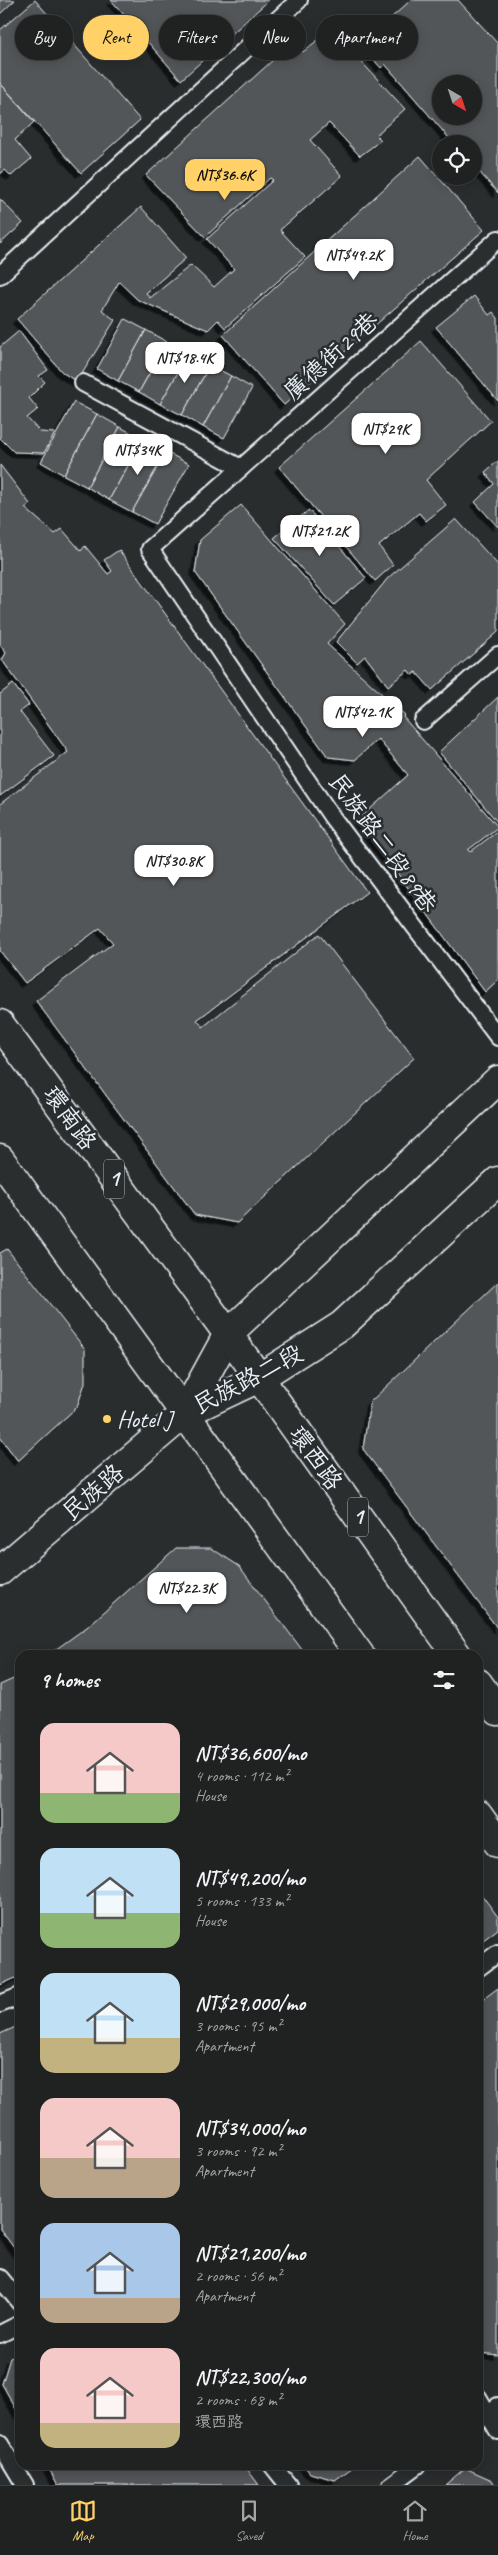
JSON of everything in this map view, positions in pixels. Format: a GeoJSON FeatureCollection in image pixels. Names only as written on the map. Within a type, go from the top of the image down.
{"type":"FeatureCollection","features":[{"type":"Feature","properties":{"kind":"main road","name":"環南路"},"geometry":{"type":"LineString","coordinates":[[0,1024],[228,1334]]}},
{"type":"Feature","properties":{"kind":"main road","name":"民族路二段"},"geometry":{"type":"LineString","coordinates":[[185,1413],[228,1334],[498,1080]]}},
{"type":"Feature","properties":{"kind":"main road"},"geometry":{"type":"LineString","coordinates":[[0,1160],[356,1650]]}},
{"type":"Feature","properties":{"kind":"main road","name":"民族路二段"},"geometry":{"type":"LineString","coordinates":[[185,1413],[259,1378],[342,1325],[498,1181]]}},
{"type":"Feature","properties":{"kind":"main road","name":"環西路"},"geometry":{"type":"LineString","coordinates":[[228,1334],[454,1650]]}},
{"type":"Feature","properties":{"kind":"main road","name":"民族路"},"geometry":{"type":"LineString","coordinates":[[0,1571],[185,1413]]}},
{"type":"Feature","properties":{"kind":"main road"},"geometry":{"type":"LineString","coordinates":[[483,1690],[498,1711]]}},
{"type":"Feature","properties":{"kind":"main road"},"geometry":{"type":"LineString","coordinates":[[483,1822],[498,1843]]}},
{"type":"Feature","properties":{"kind":"lane"},"geometry":{"type":"LineString","coordinates":[[0,275],[299,0]]}},
{"type":"Feature","properties":{"kind":"lane","name":"廣德街29巷"},"geometry":{"type":"LineString","coordinates":[[150,550],[498,239]]}},
{"type":"Feature","properties":{"kind":"lane"},"geometry":{"type":"LineString","coordinates":[[83,383],[241,468]]}},
{"type":"Feature","properties":{"kind":"lane","name":"民族路二段89巷"},"geometry":{"type":"LineString","coordinates":[[150,550],[332,817],[498,1037]]}},
{"type":"Feature","properties":{"kind":"lane"},"geometry":{"type":"LineString","coordinates":[[423,722],[498,655]]}},
{"type":"Feature","properties":{"kind":"lane"},"geometry":{"type":"LineString","coordinates":[[483,1964],[498,1953]]}},
{"type":"Feature","properties":{"kind":"lane"},"geometry":{"type":"LineString","coordinates":[[0,2004],[15,1998]]}},
{"type":"Feature","properties":{"kind":"lane"},"geometry":{"type":"LineString","coordinates":[[0,2278],[15,2297]]}},
{"type":"Feature","properties":{"kind":"lane"},"geometry":{"type":"LineString","coordinates":[[0,2334],[15,2326]]}},
{"type":"Feature","properties":{"kind":"lane"},"geometry":{"type":"LineString","coordinates":[[488,2413],[498,2430]]}},
{"type":"Feature","properties":{"kind":"lane"},"geometry":{"type":"LineString","coordinates":[[0,2444],[15,2469]]}},
{"type":"Feature","properties":{"kind":"lane"},"geometry":{"type":"LineString","coordinates":[[16,2470],[25,2485]]}},
{"type":"Feature","properties":{"kind":"lane"},"geometry":{"type":"LineString","coordinates":[[276,2470],[288,2485]]}},
{"type":"Feature","properties":{"kind":"lane"},"geometry":{"type":"LineString","coordinates":[[392,2485],[412,2470]]}},
{"type":"Feature","properties":{"kind":"building"},"geometry":{"type":"Polygon","coordinates":[[[0,0],[15,0],[0,14],[0,0]]]}},
{"type":"Feature","properties":{"kind":"building"},"geometry":{"type":"Polygon","coordinates":[[[35,0],[48,15],[18,15],[35,0]]]}},
{"type":"Feature","properties":{"kind":"building"},"geometry":{"type":"Polygon","coordinates":[[[111,0],[269,0],[252,15],[244,15],[244,23],[234,32],[234,15],[159,15],[159,55],[149,43],[149,15],[124,15],[111,0]]]}},
{"type":"Feature","properties":{"kind":"building"},"geometry":{"type":"Polygon","coordinates":[[[411,0],[458,0],[498,44],[498,193],[482,175],[482,135],[446,135],[438,125],[482,125],[482,75],[432,75],[432,118],[385,64],[381,68],[374,60],[418,60],[418,15],[394,15],[411,0]]]}},
{"type":"Feature","properties":{"kind":"building"},"geometry":{"type":"Polygon","coordinates":[[[15,17],[15,60],[73,60],[73,43],[83,55],[83,60],[88,60],[140,120],[81,173],[0,83],[0,30],[15,17]]]}},
{"type":"Feature","properties":{"kind":"building"},"geometry":{"type":"Polygon","coordinates":[[[316,41],[316,60],[360,60],[405,109],[376,135],[381,140],[360,156],[329,123],[310,140],[342,176],[280,230],[305,257],[225,328],[218,320],[208,330],[138,300],[119,282],[102,310],[115,320],[77,382],[62,372],[17,319],[141,207],[186,258],[146,293],[150,298],[191,265],[214,287],[234,269],[207,239],[273,180],[270,178],[205,237],[146,175],[273,60],[306,60],[306,50],[316,41]]]}},
{"type":"Feature","properties":{"kind":"building"},"geometry":{"type":"Polygon","coordinates":[[[164,60],[203,60],[181,80],[164,60]]]}},
{"type":"Feature","properties":{"kind":"building"},"geometry":{"type":"Polygon","coordinates":[[[0,83],[34,122],[15,140],[31,159],[11,176],[5,170],[0,174],[0,83]]]}},
{"type":"Feature","properties":{"kind":"building"},"geometry":{"type":"Polygon","coordinates":[[[420,156],[432,170],[432,185],[445,185],[484,230],[284,405],[223,335],[420,156]]]}},
{"type":"Feature","properties":{"kind":"building"},"geometry":{"type":"Polygon","coordinates":[[[0,199],[23,223],[0,244],[0,199]]]}},
{"type":"Feature","properties":{"kind":"building"},"geometry":{"type":"Polygon","coordinates":[[[474,296],[489,315],[493,312],[498,318],[498,401],[436,327],[474,296]]]}},
{"type":"Feature","properties":{"kind":"building"},"geometry":{"type":"Polygon","coordinates":[[[125,319],[146,330],[118,381],[97,369],[125,319]]]}},
{"type":"Feature","properties":{"kind":"building"},"geometry":{"type":"Polygon","coordinates":[[[146,330],[167,342],[139,392],[118,381],[146,330]]]}},
{"type":"Feature","properties":{"kind":"building"},"geometry":{"type":"Polygon","coordinates":[[[19,331],[48,370],[39,376],[45,382],[29,398],[38,409],[27,418],[40,432],[55,433],[44,453],[14,452],[0,438],[0,347],[19,331]]]}},
{"type":"Feature","properties":{"kind":"building"},"geometry":{"type":"Polygon","coordinates":[[[421,341],[491,421],[426,480],[446,505],[426,521],[419,513],[379,546],[393,565],[375,581],[279,467],[421,341]]]}},
{"type":"Feature","properties":{"kind":"building"},"geometry":{"type":"Polygon","coordinates":[[[167,342],[189,353],[160,404],[139,392],[167,342]]]}},
{"type":"Feature","properties":{"kind":"building"},"geometry":{"type":"Polygon","coordinates":[[[189,353],[210,365],[182,415],[160,404],[189,353]]]}},
{"type":"Feature","properties":{"kind":"building"},"geometry":{"type":"Polygon","coordinates":[[[210,365],[231,376],[203,427],[182,415],[210,365]]]}},
{"type":"Feature","properties":{"kind":"building"},"geometry":{"type":"Polygon","coordinates":[[[231,376],[252,388],[224,438],[203,427],[231,376]]]}},
{"type":"Feature","properties":{"kind":"building"},"geometry":{"type":"Polygon","coordinates":[[[74,402],[97,414],[64,475],[41,462],[74,402]]]}},
{"type":"Feature","properties":{"kind":"building"},"geometry":{"type":"Polygon","coordinates":[[[97,414],[120,427],[87,487],[64,475],[97,414]]]}},
{"type":"Feature","properties":{"kind":"building"},"geometry":{"type":"Polygon","coordinates":[[[120,427],[143,439],[109,500],[87,487],[120,427]]]}},
{"type":"Feature","properties":{"kind":"building"},"geometry":{"type":"Polygon","coordinates":[[[143,439],[166,452],[132,512],[109,500],[143,439]]]}},
{"type":"Feature","properties":{"kind":"building"},"geometry":{"type":"Polygon","coordinates":[[[166,452],[189,464],[155,524],[132,512],[166,452]]]}},
{"type":"Feature","properties":{"kind":"building"},"geometry":{"type":"Polygon","coordinates":[[[498,461],[498,527],[475,502],[494,484],[485,472],[498,461]]]}},
{"type":"Feature","properties":{"kind":"building"},"geometry":{"type":"Polygon","coordinates":[[[0,465],[30,504],[25,508],[55,534],[62,529],[81,551],[85,546],[108,574],[112,571],[104,560],[119,550],[367,892],[197,1020],[203,1027],[319,934],[414,1058],[237,1223],[195,1215],[36,1001],[113,943],[100,928],[25,983],[0,951],[0,804],[68,752],[2,660],[6,653],[0,645],[0,465]]]}},
{"type":"Feature","properties":{"kind":"building"},"geometry":{"type":"Polygon","coordinates":[[[241,505],[345,624],[327,644],[405,715],[403,717],[498,827],[468,850],[470,852],[498,831],[498,980],[485,992],[358,820],[408,775],[378,739],[355,760],[328,757],[195,572],[200,540],[241,505]]]}},
{"type":"Feature","properties":{"kind":"building"},"geometry":{"type":"Polygon","coordinates":[[[309,510],[366,578],[334,605],[274,538],[309,510]]]}},
{"type":"Feature","properties":{"kind":"building"},"geometry":{"type":"Polygon","coordinates":[[[456,519],[498,565],[498,632],[432,690],[416,672],[412,675],[408,670],[388,686],[365,656],[357,663],[336,642],[388,578],[456,519]]]}},
{"type":"Feature","properties":{"kind":"building"},"geometry":{"type":"Polygon","coordinates":[[[13,684],[29,705],[20,712],[54,756],[0,796],[0,694],[13,684]]]}},
{"type":"Feature","properties":{"kind":"building"},"geometry":{"type":"Polygon","coordinates":[[[498,697],[498,823],[439,752],[498,697]]]}},
{"type":"Feature","properties":{"kind":"building"},"geometry":{"type":"Polygon","coordinates":[[[7,1249],[85,1349],[85,1383],[77,1407],[18,1461],[0,1437],[0,1253],[7,1249]]]}},
{"type":"Feature","properties":{"kind":"building"},"geometry":{"type":"Polygon","coordinates":[[[498,1282],[498,1629],[363,1449],[370,1402],[498,1282]]]}},
{"type":"Feature","properties":{"kind":"building"},"geometry":{"type":"Polygon","coordinates":[[[176,1548],[211,1548],[239,1566],[302,1650],[55,1650],[87,1627],[176,1548]]]}},
{"type":"Feature","properties":{"kind":"building"},"geometry":{"type":"Polygon","coordinates":[[[15,1678],[15,1978],[0,1985],[0,1685],[15,1678]]]}},
{"type":"Feature","properties":{"kind":"building"},"geometry":{"type":"Polygon","coordinates":[[[483,1897],[498,1917],[498,1929],[483,1940],[483,1897]]]}},
{"type":"Feature","properties":{"kind":"building"},"geometry":{"type":"Polygon","coordinates":[[[498,1988],[498,2355],[483,2353],[483,1999],[498,1988]]]}},
{"type":"Feature","properties":{"kind":"building"},"geometry":{"type":"Polygon","coordinates":[[[15,2027],[15,2249],[0,2229],[0,2034],[15,2027]]]}},
{"type":"Feature","properties":{"kind":"building"},"geometry":{"type":"Polygon","coordinates":[[[15,2356],[15,2407],[2,2384],[10,2358],[15,2356]]]}},
{"type":"Feature","properties":{"kind":"building"},"geometry":{"type":"Polygon","coordinates":[[[50,2470],[248,2470],[259,2485],[58,2485],[50,2470]]]}},
{"type":"Feature","properties":{"kind":"building"},"geometry":{"type":"Polygon","coordinates":[[[308,2470],[349,2470],[335,2480],[310,2473],[308,2470]]]}},
{"type":"Feature","properties":{"kind":"building"},"geometry":{"type":"Polygon","coordinates":[[[463,2470],[470,2470],[492,2480],[495,2485],[445,2485],[463,2470]]]}},
{"type":"Feature","properties":{"kind":"place","name":"Hotel J"},"geometry":{"type":"Point","coordinates":[107,1419]}}]}
